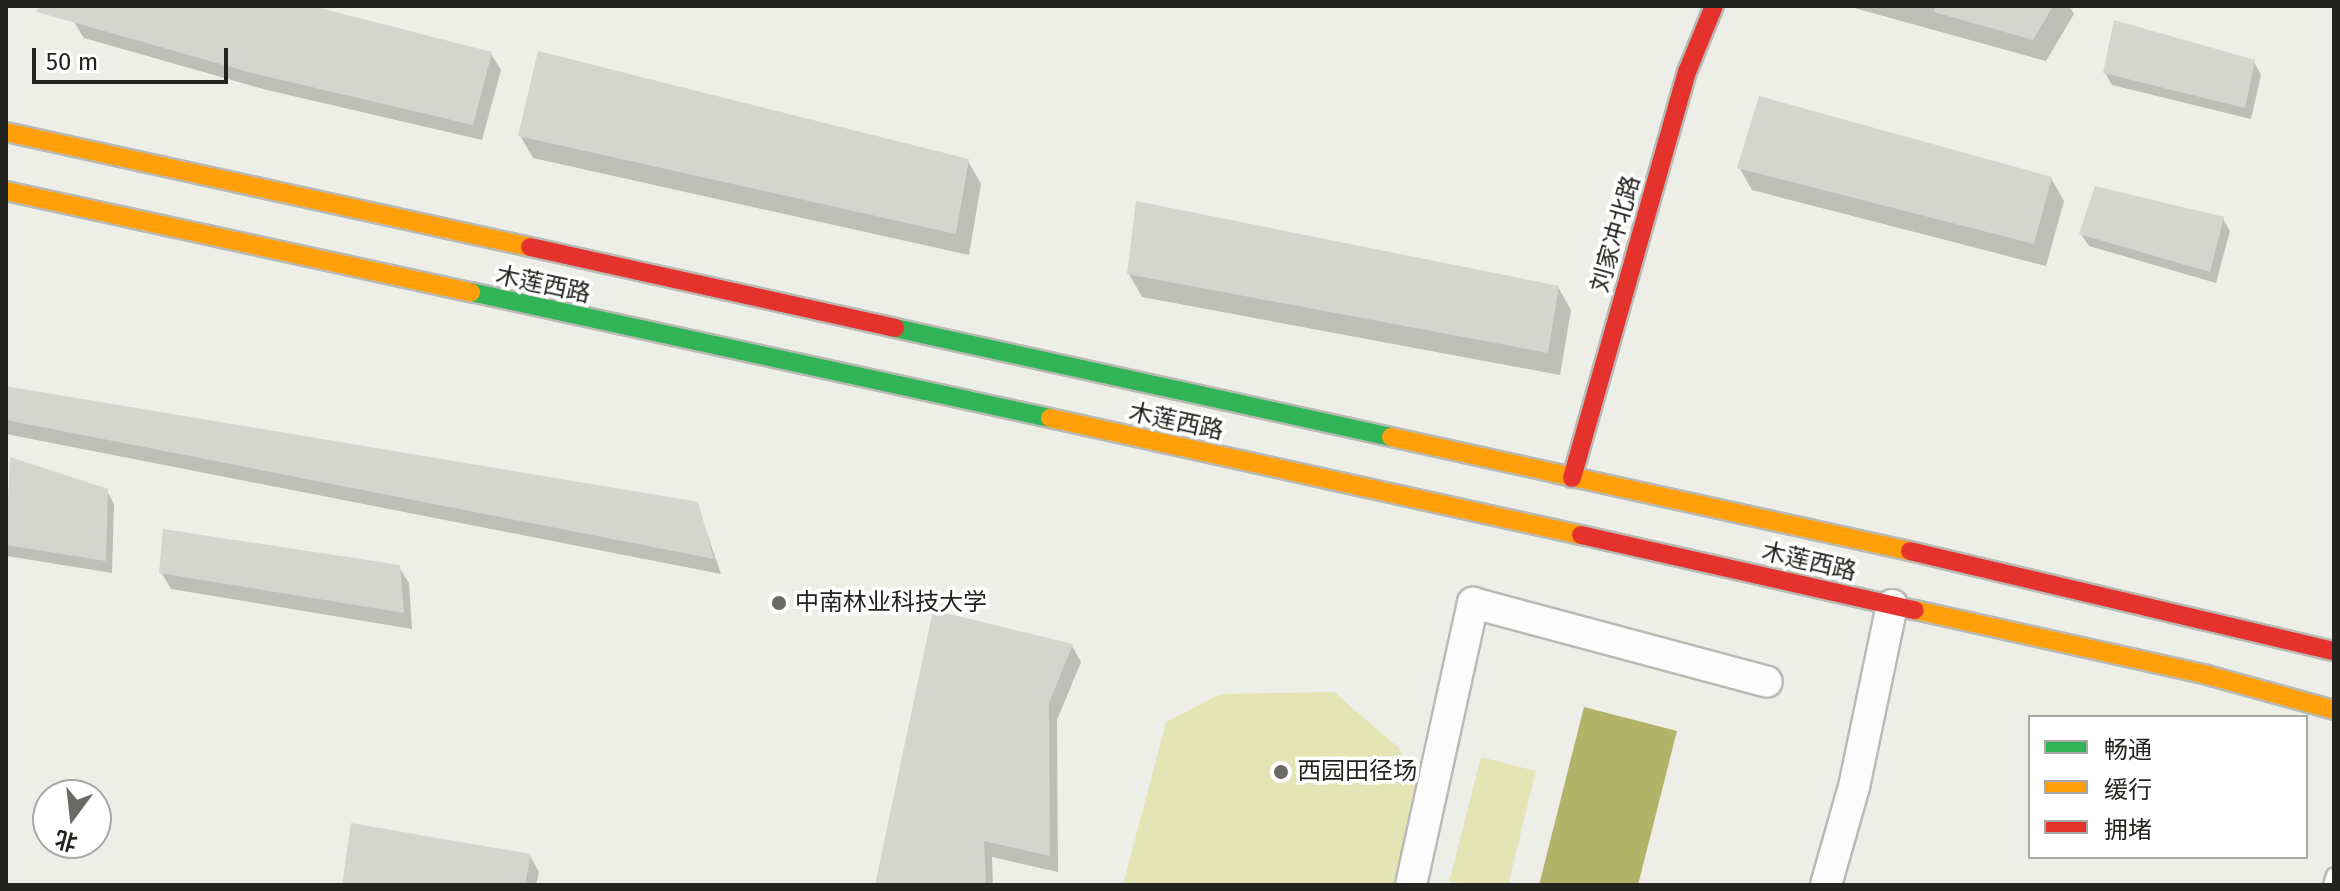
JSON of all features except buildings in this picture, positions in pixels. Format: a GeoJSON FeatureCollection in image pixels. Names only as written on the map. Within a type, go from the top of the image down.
{"type":"FeatureCollection","features":[{"type":"Feature","properties":{"kind":"main road","name":"刘家冲北路"},"geometry":{"type":"LineString","coordinates":[[1565,476],[1674,65],[1696,6]]}},
{"type":"Feature","properties":{"kind":"main road","name":"刘家冲北路"},"geometry":{"type":"LineString","coordinates":[[1565,476],[1687,72],[1714,6]]}},
{"type":"Feature","properties":{"kind":"main road","name":"木莲西路"},"geometry":{"type":"LineString","coordinates":[[6,132],[1987,568],[2334,651]]}},
{"type":"Feature","properties":{"kind":"main road","name":"木莲西路"},"geometry":{"type":"LineString","coordinates":[[6,191],[2207,675],[2334,710]]}},
{"type":"Feature","properties":{"kind":"street"},"geometry":{"type":"LineString","coordinates":[[1411,885],[1473,603],[1767,682]]}},
{"type":"Feature","properties":{"kind":"street"},"geometry":{"type":"LineString","coordinates":[[1826,885],[1854,787],[1892,605]]}},
{"type":"Feature","properties":{"kind":"lane"},"geometry":{"type":"LineString","coordinates":[[2331,885],[2334,875]]}},
{"type":"Feature","properties":{"kind":"green space","name":"西园田径场"},"geometry":{"type":"Polygon","coordinates":[[[1334,692],[1399,748],[1418,796],[1393,885],[1123,885],[1166,722],[1220,694],[1334,692]]]}},
{"type":"Feature","properties":{"kind":"green space"},"geometry":{"type":"Polygon","coordinates":[[[1481,757],[1536,771],[1508,885],[1449,882],[1481,757]]]}},
{"type":"Feature","properties":{"kind":"shaded area"},"geometry":{"type":"Polygon","coordinates":[[[1584,707],[1677,731],[1638,885],[1539,885],[1584,707]]]}},
{"type":"Feature","properties":{"kind":"traffic: fast"},"geometry":{"type":"LineString","coordinates":[[471,292],[1050,418]]}},
{"type":"Feature","properties":{"kind":"traffic: fast"},"geometry":{"type":"LineString","coordinates":[[895,328],[1391,437]]}},
{"type":"Feature","properties":{"kind":"traffic: slow"},"geometry":{"type":"LineString","coordinates":[[6,132],[530,247]]}},
{"type":"Feature","properties":{"kind":"traffic: slow"},"geometry":{"type":"LineString","coordinates":[[6,191],[471,292]]}},
{"type":"Feature","properties":{"kind":"traffic: slow"},"geometry":{"type":"LineString","coordinates":[[1050,418],[1581,535]]}},
{"type":"Feature","properties":{"kind":"traffic: slow"},"geometry":{"type":"LineString","coordinates":[[1391,437],[1910,551]]}},
{"type":"Feature","properties":{"kind":"traffic: slow"},"geometry":{"type":"LineString","coordinates":[[1915,610],[2207,675],[2334,710]]}},
{"type":"Feature","properties":{"kind":"traffic: jam"},"geometry":{"type":"LineString","coordinates":[[1572,478],[1687,72],[1714,6]]}},
{"type":"Feature","properties":{"kind":"traffic: jam"},"geometry":{"type":"LineString","coordinates":[[530,247],[895,328]]}},
{"type":"Feature","properties":{"kind":"traffic: jam"},"geometry":{"type":"LineString","coordinates":[[1581,535],[1915,610]]}},
{"type":"Feature","properties":{"kind":"traffic: jam"},"geometry":{"type":"LineString","coordinates":[[1910,551],[2334,651]]}},
{"type":"Feature","properties":{"kind":"place","name":"中南林业科技大学"},"geometry":{"type":"Point","coordinates":[779,603]}},
{"type":"Feature","properties":{"kind":"place","name":"西园田径场"},"geometry":{"type":"Point","coordinates":[1281,772]}}]}
